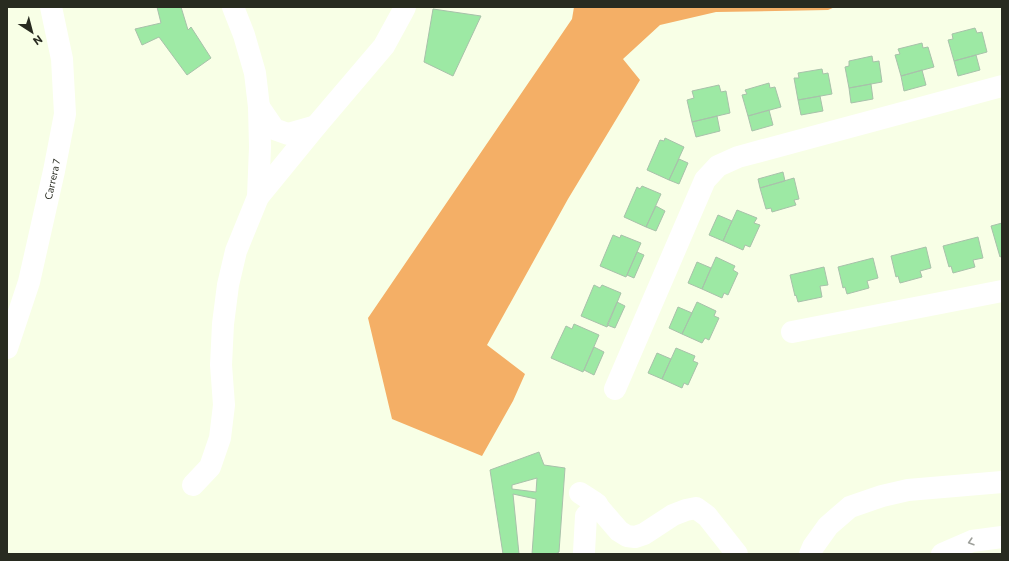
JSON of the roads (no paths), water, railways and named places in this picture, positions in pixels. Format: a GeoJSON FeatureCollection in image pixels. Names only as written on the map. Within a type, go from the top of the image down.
{"type":"FeatureCollection","features":[{"type":"Feature","properties":{"kind":"street","name":"Carrera 7"},"geometry":{"type":"LineString","coordinates":[[7,348],[29,282],[54,172],[65,114],[62,58],[51,7]]}},
{"type":"Feature","properties":{"kind":"street"},"geometry":{"type":"LineString","coordinates":[[233,7],[244,36],[255,73],[259,106],[260,147],[258,197]]}},
{"type":"Feature","properties":{"kind":"street"},"geometry":{"type":"LineString","coordinates":[[193,485],[210,467],[220,438],[224,405],[221,365],[222,324],[228,285],[236,250],[258,197],[384,46],[404,7]]}},
{"type":"Feature","properties":{"kind":"street"},"geometry":{"type":"LineString","coordinates":[[615,389],[705,180],[718,166],[738,157],[1002,86]]}},
{"type":"Feature","properties":{"kind":"street"},"geometry":{"type":"LineString","coordinates":[[259,106],[274,129],[288,134],[316,126]]}},
{"type":"Feature","properties":{"kind":"street"},"geometry":{"type":"LineString","coordinates":[[792,332],[1002,291]]}},
{"type":"Feature","properties":{"kind":"street"},"geometry":{"type":"LineString","coordinates":[[810,554],[813,547],[828,526],[850,507],[882,496],[908,490],[1002,482]]}},
{"type":"Feature","properties":{"kind":"street"},"geometry":{"type":"LineString","coordinates":[[584,552],[588,499],[619,531],[627,536],[635,537],[644,534],[673,515],[696,508],[707,516],[737,554]]}},
{"type":"Feature","properties":{"kind":"street"},"geometry":{"type":"LineString","coordinates":[[942,554],[972,541],[1002,537]]}}]}
